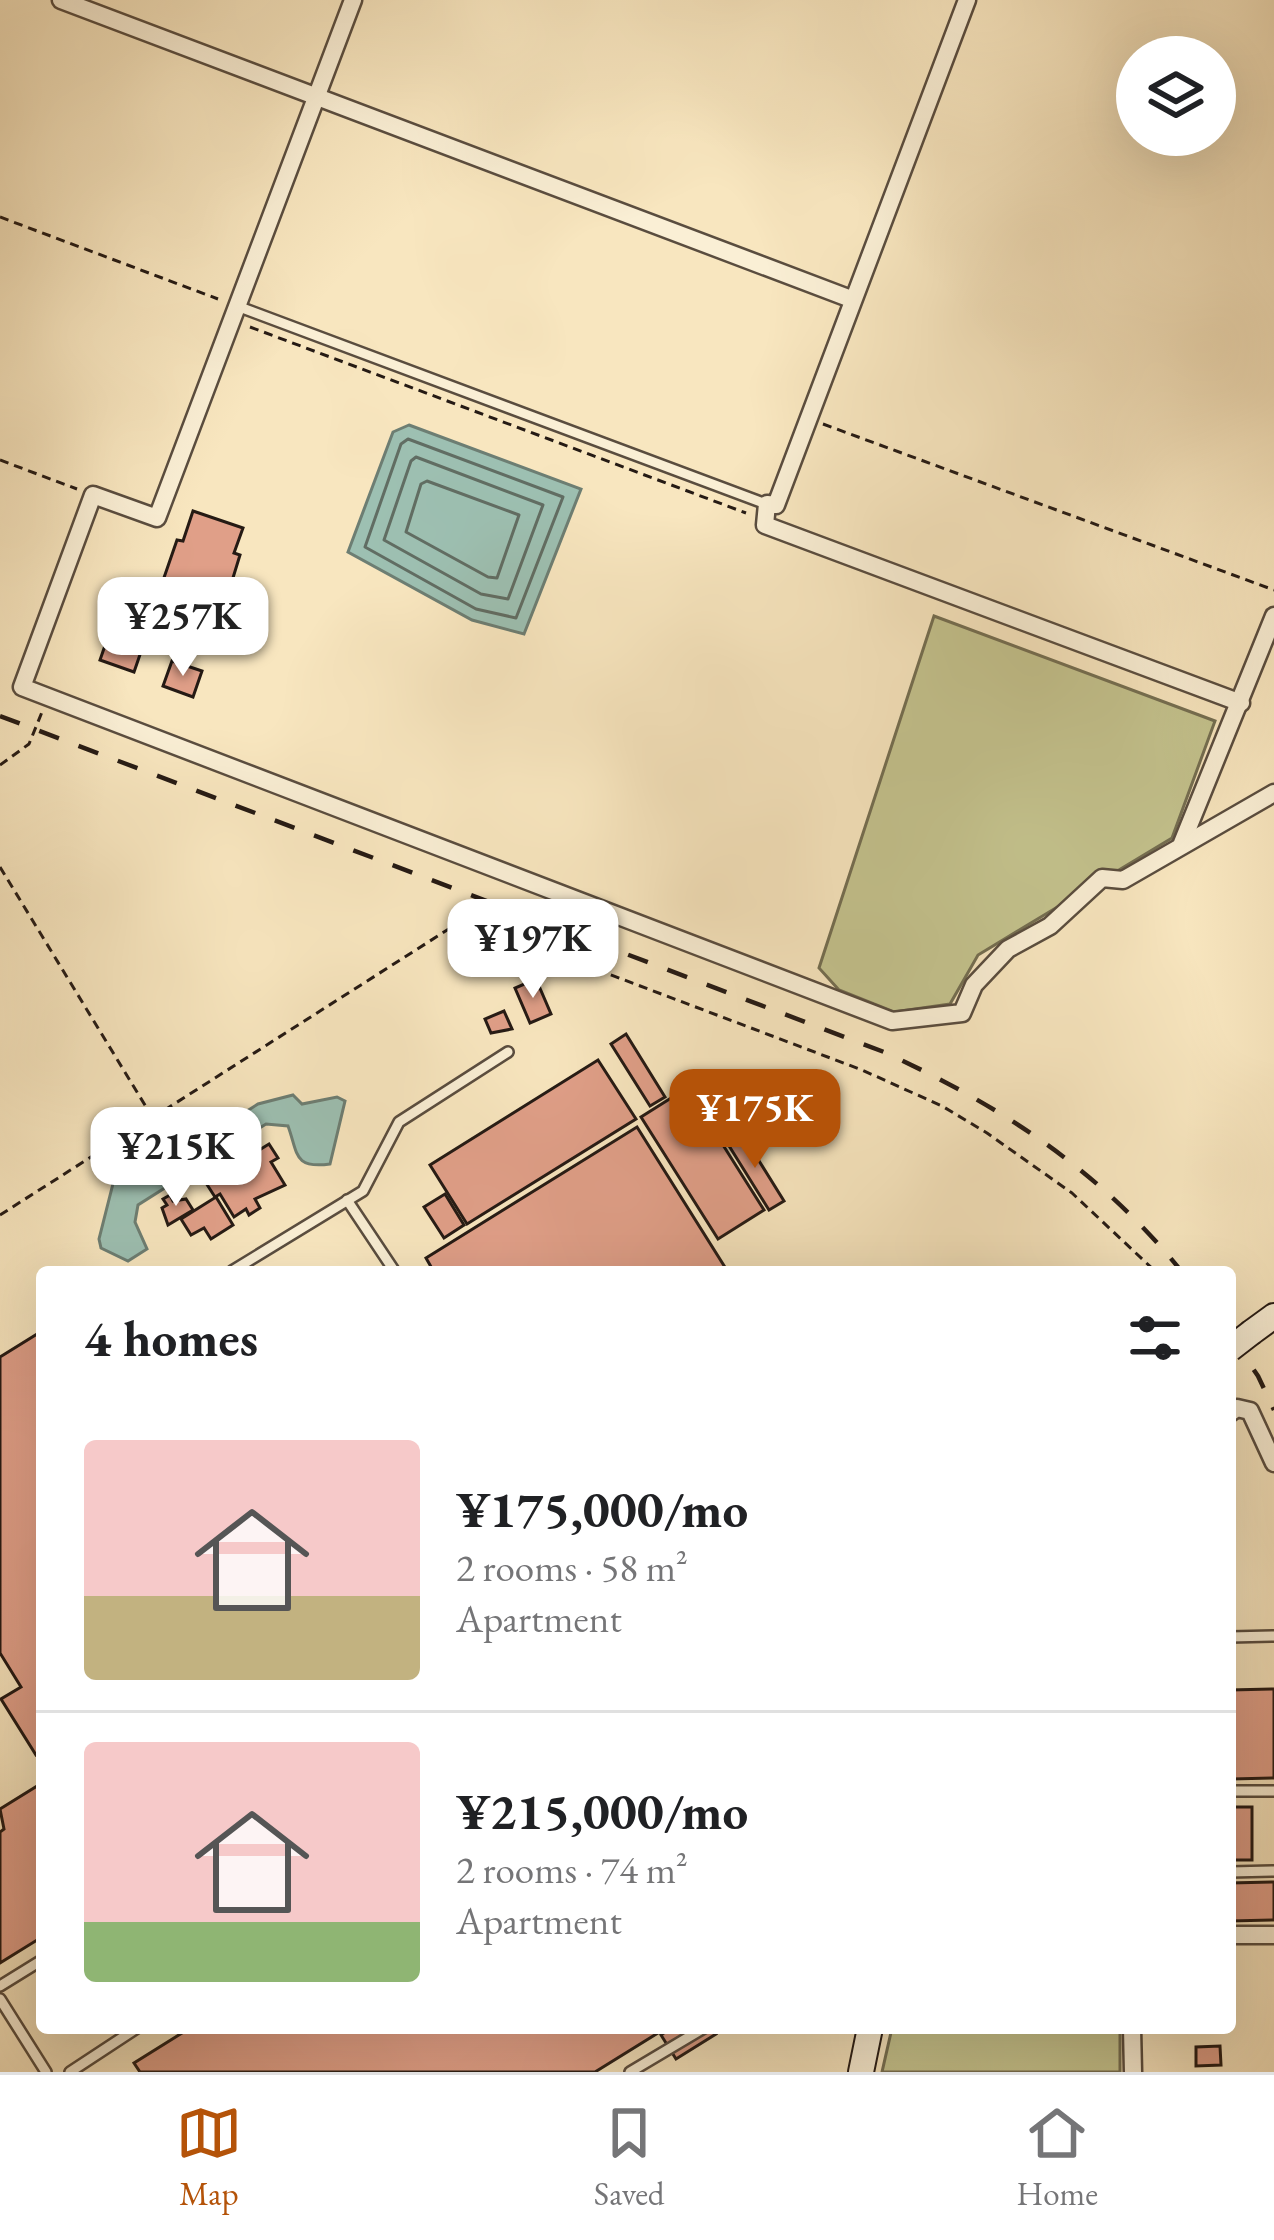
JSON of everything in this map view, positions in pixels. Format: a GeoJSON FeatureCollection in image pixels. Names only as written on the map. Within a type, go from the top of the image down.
{"type":"FeatureCollection","features":[{"type":"Feature","properties":{"kind":"street"},"geometry":{"type":"LineString","coordinates":[[61,0],[851,299]]}},
{"type":"Feature","properties":{"kind":"street"},"geometry":{"type":"LineString","coordinates":[[352,0],[157,518],[93,495],[22,687],[892,1021],[962,1013],[974,985],[1007,949],[1050,926],[1102,878],[1123,880],[1274,793]]}},
{"type":"Feature","properties":{"kind":"street"},"geometry":{"type":"LineString","coordinates":[[967,0],[851,299],[810,419],[776,506],[766,512],[765,525],[1241,703]]}},
{"type":"Feature","properties":{"kind":"street"},"geometry":{"type":"LineString","coordinates":[[1181,844],[1274,616]]}},
{"type":"Feature","properties":{"kind":"street"},"geometry":{"type":"LineString","coordinates":[[1236,1344],[1274,1316]]}},
{"type":"Feature","properties":{"kind":"street"},"geometry":{"type":"LineString","coordinates":[[1236,1409],[1250,1412],[1274,1463]]}},
{"type":"Feature","properties":{"kind":"street"},"geometry":{"type":"LineString","coordinates":[[1236,1935],[1274,1935]]}},
{"type":"Feature","properties":{"kind":"street"},"geometry":{"type":"LineString","coordinates":[[861,2072],[869,2034]]}},
{"type":"Feature","properties":{"kind":"street"},"geometry":{"type":"LineString","coordinates":[[1132,2034],[1133,2072]]}},
{"type":"Feature","properties":{"kind":"lane"},"geometry":{"type":"LineString","coordinates":[[234,313],[766,512]]}},
{"type":"Feature","properties":{"kind":"lane"},"geometry":{"type":"LineString","coordinates":[[240,1266],[363,1190],[399,1122],[508,1052]]}},
{"type":"Feature","properties":{"kind":"lane"},"geometry":{"type":"LineString","coordinates":[[346,1200],[390,1266]]}},
{"type":"Feature","properties":{"kind":"lane"},"geometry":{"type":"LineString","coordinates":[[1236,1636],[1274,1636]]}},
{"type":"Feature","properties":{"kind":"lane"},"geometry":{"type":"LineString","coordinates":[[1236,1791],[1274,1790]]}},
{"type":"Feature","properties":{"kind":"lane"},"geometry":{"type":"LineString","coordinates":[[1236,1872],[1274,1871]]}},
{"type":"Feature","properties":{"kind":"lane"},"geometry":{"type":"LineString","coordinates":[[0,1987],[36,1964]]}},
{"type":"Feature","properties":{"kind":"lane"},"geometry":{"type":"LineString","coordinates":[[0,1999],[46,2072]]}},
{"type":"Feature","properties":{"kind":"lane"},"geometry":{"type":"LineString","coordinates":[[70,2072],[128,2034]]}},
{"type":"Feature","properties":{"kind":"lane"},"geometry":{"type":"LineString","coordinates":[[630,2072],[694,2034]]}},
{"type":"Feature","properties":{"kind":"path"},"geometry":{"type":"LineString","coordinates":[[0,217],[234,313],[766,512]]}},
{"type":"Feature","properties":{"kind":"path"},"geometry":{"type":"LineString","coordinates":[[810,419],[1274,590]]}},
{"type":"Feature","properties":{"kind":"path"},"geometry":{"type":"LineString","coordinates":[[0,460],[93,495]]}},
{"type":"Feature","properties":{"kind":"path"},"geometry":{"type":"LineString","coordinates":[[0,765],[29,744],[48,697]]}},
{"type":"Feature","properties":{"kind":"path"},"geometry":{"type":"LineString","coordinates":[[0,866],[152,1116]]}},
{"type":"Feature","properties":{"kind":"path"},"geometry":{"type":"LineString","coordinates":[[0,1215],[454,925],[474,923],[862,1070],[942,1106],[1072,1193],[1150,1266]]}},
{"type":"Feature","properties":{"kind":"shaded area"},"geometry":{"type":"Polygon","coordinates":[[[934,616],[1215,721],[1172,838],[978,955],[950,1004],[894,1012],[839,990],[819,968],[934,616]]]}},
{"type":"Feature","properties":{"kind":"shaded area"},"geometry":{"type":"Polygon","coordinates":[[[891,2034],[1120,2034],[1120,2072],[882,2072],[891,2034]]]}},
{"type":"Feature","properties":{"kind":"water"},"geometry":{"type":"Polygon","coordinates":[[[409,425],[581,489],[524,634],[472,620],[348,552],[393,432],[409,425]]]}},
{"type":"Feature","properties":{"kind":"water"},"geometry":{"type":"Polygon","coordinates":[[[293,1095],[302,1104],[337,1097],[345,1101],[330,1164],[303,1161],[288,1126],[266,1124],[138,1205],[135,1222],[147,1249],[128,1261],[101,1248],[99,1239],[117,1168],[127,1178],[147,1175],[258,1104],[293,1095]]]}},
{"type":"Feature","properties":{"kind":"building"},"geometry":{"type":"Polygon","coordinates":[[[193,511],[243,528],[234,553],[240,555],[213,643],[149,621],[177,540],[183,541],[193,511]]]}},
{"type":"Feature","properties":{"kind":"building"},"geometry":{"type":"Polygon","coordinates":[[[110,631],[144,643],[134,672],[100,660],[110,631]]]}},
{"type":"Feature","properties":{"kind":"building"},"geometry":{"type":"Polygon","coordinates":[[[172,661],[202,671],[193,697],[163,686],[172,661]]]}},
{"type":"Feature","properties":{"kind":"building"},"geometry":{"type":"Polygon","coordinates":[[[536,979],[551,1014],[530,1023],[515,988],[536,979]]]}},
{"type":"Feature","properties":{"kind":"building"},"geometry":{"type":"Polygon","coordinates":[[[504,1011],[512,1029],[491,1033],[485,1019],[504,1011]]]}},
{"type":"Feature","properties":{"kind":"building"},"geometry":{"type":"Polygon","coordinates":[[[626,1034],[665,1097],[650,1106],[611,1044],[626,1034]]]}},
{"type":"Feature","properties":{"kind":"building"},"geometry":{"type":"Polygon","coordinates":[[[598,1060],[636,1119],[467,1224],[430,1165],[598,1060]]]}},
{"type":"Feature","properties":{"kind":"building"},"geometry":{"type":"Polygon","coordinates":[[[687,1088],[764,1210],[718,1239],[641,1117],[687,1088]]]}},
{"type":"Feature","properties":{"kind":"building"},"geometry":{"type":"Polygon","coordinates":[[[637,1127],[724,1266],[431,1266],[426,1258],[637,1127]]]}},
{"type":"Feature","properties":{"kind":"building"},"geometry":{"type":"Polygon","coordinates":[[[741,1132],[784,1201],[769,1210],[726,1141],[741,1132]]]}},
{"type":"Feature","properties":{"kind":"building"},"geometry":{"type":"Polygon","coordinates":[[[269,1144],[278,1158],[271,1162],[285,1185],[255,1199],[260,1208],[249,1215],[246,1209],[234,1217],[220,1194],[215,1197],[206,1183],[269,1144]]]}},
{"type":"Feature","properties":{"kind":"building"},"geometry":{"type":"Polygon","coordinates":[[[445,1194],[464,1225],[444,1238],[424,1207],[445,1194]]]}},
{"type":"Feature","properties":{"kind":"building"},"geometry":{"type":"Polygon","coordinates":[[[170,1195],[173,1201],[186,1199],[193,1210],[168,1225],[162,1208],[167,1205],[163,1199],[170,1195]]]}},
{"type":"Feature","properties":{"kind":"building"},"geometry":{"type":"Polygon","coordinates":[[[216,1197],[233,1225],[211,1239],[204,1228],[191,1235],[181,1219],[216,1197]]]}},
{"type":"Feature","properties":{"kind":"building"},"geometry":{"type":"Polygon","coordinates":[[[36,1335],[36,1755],[1,1699],[21,1687],[0,1653],[0,1357],[36,1335]]]}},
{"type":"Feature","properties":{"kind":"building"},"geometry":{"type":"Polygon","coordinates":[[[1274,1689],[1274,1778],[1236,1779],[1236,1690],[1274,1689]]]}},
{"type":"Feature","properties":{"kind":"building"},"geometry":{"type":"Polygon","coordinates":[[[36,1787],[36,1941],[0,1963],[0,1832],[4,1829],[0,1809],[36,1787]]]}},
{"type":"Feature","properties":{"kind":"building"},"geometry":{"type":"Polygon","coordinates":[[[1236,1807],[1252,1807],[1252,1860],[1236,1860],[1236,1807]]]}},
{"type":"Feature","properties":{"kind":"building"},"geometry":{"type":"Polygon","coordinates":[[[1274,1882],[1274,1920],[1236,1921],[1236,1883],[1274,1882]]]}},
{"type":"Feature","properties":{"kind":"building"},"geometry":{"type":"Polygon","coordinates":[[[180,2034],[656,2034],[595,2072],[140,2072],[134,2063],[180,2034]]]}},
{"type":"Feature","properties":{"kind":"building"},"geometry":{"type":"Polygon","coordinates":[[[662,2034],[716,2034],[676,2059],[662,2034]]]}},
{"type":"Feature","properties":{"kind":"building"},"geometry":{"type":"Polygon","coordinates":[[[1220,2046],[1221,2065],[1196,2066],[1196,2047],[1220,2046]]]}},
{"type":"Feature","properties":{"kind":"railway"},"geometry":{"type":"LineString","coordinates":[[0,716],[884,1052],[968,1095],[1046,1144],[1117,1202],[1177,1266]]}},
{"type":"Feature","properties":{"kind":"railway"},"geometry":{"type":"LineString","coordinates":[[1236,1344],[1274,1410]]}}]}
